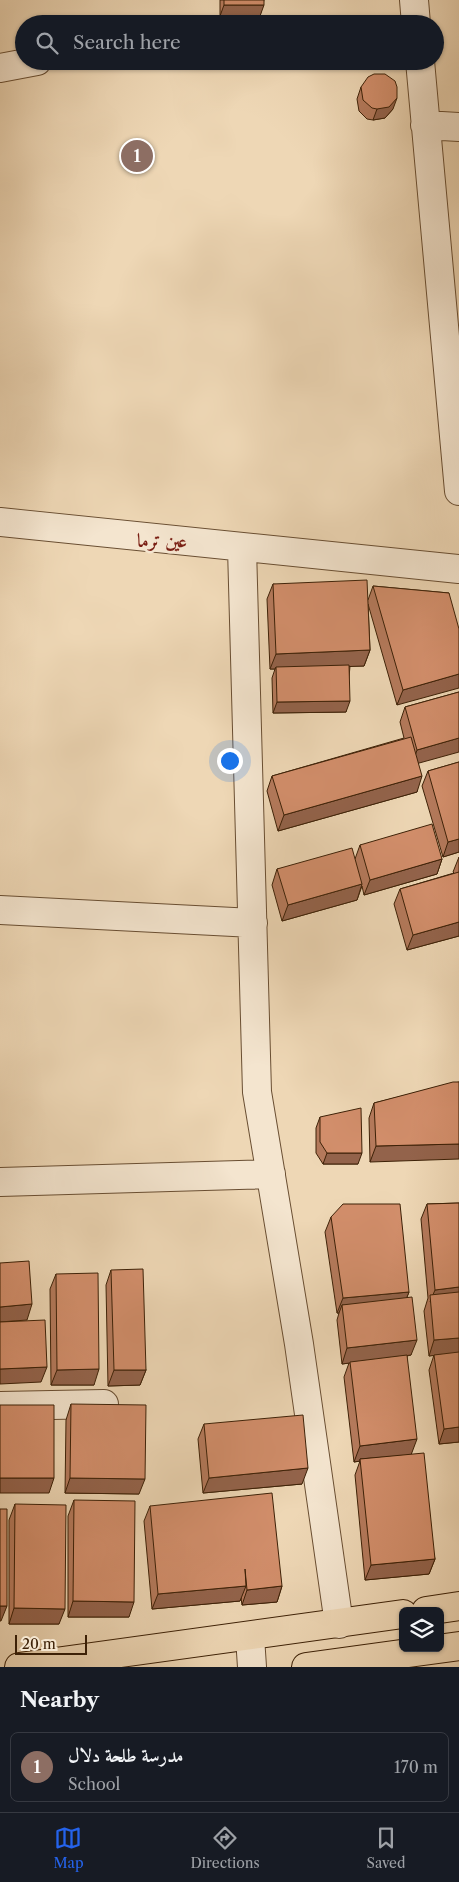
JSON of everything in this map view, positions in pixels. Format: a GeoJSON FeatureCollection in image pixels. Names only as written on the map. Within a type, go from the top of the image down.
{"type":"FeatureCollection","features":[{"type":"Feature","properties":{"kind":"main road"},"geometry":{"type":"LineString","coordinates":[[444,1608],[459,1606]]}},
{"type":"Feature","properties":{"kind":"main road"},"geometry":{"type":"LineString","coordinates":[[19,1667],[399,1615]]}},
{"type":"Feature","properties":{"kind":"main road"},"geometry":{"type":"LineString","coordinates":[[306,1667],[459,1646]]}},
{"type":"Feature","properties":{"kind":"street"},"geometry":{"type":"LineString","coordinates":[[414,0],[415,15]]}},
{"type":"Feature","properties":{"kind":"street"},"geometry":{"type":"LineString","coordinates":[[0,68],[15,65]]}},
{"type":"Feature","properties":{"kind":"street"},"geometry":{"type":"LineString","coordinates":[[421,70],[457,451],[459,490]]}},
{"type":"Feature","properties":{"kind":"street"},"geometry":{"type":"LineString","coordinates":[[425,125],[459,127]]}},
{"type":"Feature","properties":{"kind":"street"},"geometry":{"type":"LineString","coordinates":[[0,522],[459,569]]}},
{"type":"Feature","properties":{"kind":"street"},"geometry":{"type":"LineString","coordinates":[[242,548],[257,1092],[299,1344],[339,1624]]}},
{"type":"Feature","properties":{"kind":"street"},"geometry":{"type":"LineString","coordinates":[[0,910],[253,923]]}},
{"type":"Feature","properties":{"kind":"street"},"geometry":{"type":"LineString","coordinates":[[0,1182],[271,1174]]}},
{"type":"Feature","properties":{"kind":"street"},"geometry":{"type":"LineString","coordinates":[[0,1406],[104,1404]]}},
{"type":"Feature","properties":{"kind":"street"},"geometry":{"type":"LineString","coordinates":[[250,1636],[252,1667]]}},
{"type":"Feature","properties":{"kind":"building"},"geometry":{"type":"Polygon","coordinates":[[[224,0],[264,0],[264,5],[224,5],[224,0]]]}},
{"type":"Feature","properties":{"kind":"building"},"geometry":{"type":"Polygon","coordinates":[[[374,74],[385,74],[395,81],[397,98],[389,107],[372,108],[363,100],[361,87],[368,77],[374,74]]]}},
{"type":"Feature","properties":{"kind":"building"},"geometry":{"type":"Polygon","coordinates":[[[367,580],[370,650],[276,654],[273,584],[367,580]]]}},
{"type":"Feature","properties":{"kind":"building"},"geometry":{"type":"Polygon","coordinates":[[[373,586],[449,593],[459,629],[459,674],[403,690],[373,586]]]}},
{"type":"Feature","properties":{"kind":"building"},"geometry":{"type":"Polygon","coordinates":[[[349,665],[350,701],[277,702],[276,667],[349,665]]]}},
{"type":"Feature","properties":{"kind":"building"},"geometry":{"type":"Polygon","coordinates":[[[459,692],[459,738],[417,750],[405,707],[459,692]]]}},
{"type":"Feature","properties":{"kind":"building"},"geometry":{"type":"Polygon","coordinates":[[[411,737],[422,776],[284,815],[272,776],[411,737]]]}},
{"type":"Feature","properties":{"kind":"building"},"geometry":{"type":"Polygon","coordinates":[[[459,762],[459,839],[448,842],[428,771],[459,762]]]}},
{"type":"Feature","properties":{"kind":"building"},"geometry":{"type":"Polygon","coordinates":[[[432,824],[442,859],[370,880],[360,845],[432,824]]]}},
{"type":"Feature","properties":{"kind":"building"},"geometry":{"type":"Polygon","coordinates":[[[352,848],[362,884],[288,905],[277,869],[352,848]]]}},
{"type":"Feature","properties":{"kind":"building"},"geometry":{"type":"Polygon","coordinates":[[[459,872],[459,922],[413,935],[400,889],[459,872]]]}},
{"type":"Feature","properties":{"kind":"building"},"geometry":{"type":"Polygon","coordinates":[[[459,1082],[459,1144],[376,1146],[374,1103],[459,1082]]]}},
{"type":"Feature","properties":{"kind":"building"},"geometry":{"type":"Polygon","coordinates":[[[361,1108],[362,1153],[327,1153],[320,1142],[320,1117],[361,1108]]]}},
{"type":"Feature","properties":{"kind":"building"},"geometry":{"type":"Polygon","coordinates":[[[459,1203],[459,1287],[435,1290],[427,1204],[459,1203]]]}},
{"type":"Feature","properties":{"kind":"building"},"geometry":{"type":"Polygon","coordinates":[[[343,1204],[400,1204],[409,1292],[343,1298],[331,1217],[343,1204]]]}},
{"type":"Feature","properties":{"kind":"building"},"geometry":{"type":"Polygon","coordinates":[[[29,1261],[32,1304],[0,1307],[0,1263],[29,1261]]]}},
{"type":"Feature","properties":{"kind":"building"},"geometry":{"type":"Polygon","coordinates":[[[143,1269],[146,1370],[114,1370],[111,1270],[143,1269]]]}},
{"type":"Feature","properties":{"kind":"building"},"geometry":{"type":"Polygon","coordinates":[[[98,1273],[99,1369],[57,1370],[56,1274],[98,1273]]]}},
{"type":"Feature","properties":{"kind":"building"},"geometry":{"type":"Polygon","coordinates":[[[459,1292],[459,1338],[434,1340],[430,1295],[459,1292]]]}},
{"type":"Feature","properties":{"kind":"building"},"geometry":{"type":"Polygon","coordinates":[[[412,1297],[417,1340],[347,1348],[342,1305],[412,1297]]]}},
{"type":"Feature","properties":{"kind":"building"},"geometry":{"type":"Polygon","coordinates":[[[45,1320],[47,1367],[0,1369],[0,1322],[45,1320]]]}},
{"type":"Feature","properties":{"kind":"building"},"geometry":{"type":"Polygon","coordinates":[[[459,1352],[459,1427],[444,1429],[434,1355],[459,1352]]]}},
{"type":"Feature","properties":{"kind":"building"},"geometry":{"type":"Polygon","coordinates":[[[407,1355],[417,1439],[360,1446],[350,1362],[407,1355]]]}},
{"type":"Feature","properties":{"kind":"building"},"geometry":{"type":"Polygon","coordinates":[[[71,1404],[146,1405],[145,1479],[70,1478],[71,1404]]]}},
{"type":"Feature","properties":{"kind":"building"},"geometry":{"type":"Polygon","coordinates":[[[0,1405],[54,1405],[54,1478],[0,1478],[0,1405]]]}},
{"type":"Feature","properties":{"kind":"building"},"geometry":{"type":"Polygon","coordinates":[[[303,1415],[308,1468],[209,1478],[204,1424],[303,1415]]]}},
{"type":"Feature","properties":{"kind":"building"},"geometry":{"type":"Polygon","coordinates":[[[424,1453],[435,1559],[371,1565],[360,1459],[424,1453]]]}},
{"type":"Feature","properties":{"kind":"building"},"geometry":{"type":"Polygon","coordinates":[[[272,1493],[282,1586],[247,1590],[245,1569],[246,1586],[158,1594],[150,1506],[272,1493]]]}},
{"type":"Feature","properties":{"kind":"building"},"geometry":{"type":"Polygon","coordinates":[[[74,1500],[135,1501],[134,1602],[73,1601],[74,1500]]]}},
{"type":"Feature","properties":{"kind":"building"},"geometry":{"type":"Polygon","coordinates":[[[15,1504],[66,1505],[65,1609],[14,1608],[15,1504]]]}},
{"type":"Feature","properties":{"kind":"building"},"geometry":{"type":"Polygon","coordinates":[[[0,1509],[7,1509],[7,1606],[0,1606],[0,1509]]]}},
{"type":"Feature","properties":{"kind":"place","name":"مدرسة طلحة دلال"},"geometry":{"type":"Point","coordinates":[137,156]}},
{"type":"Feature","properties":{"kind":"district","name":"عين ترما"},"geometry":{"type":"Point","coordinates":[162,540]}}]}
